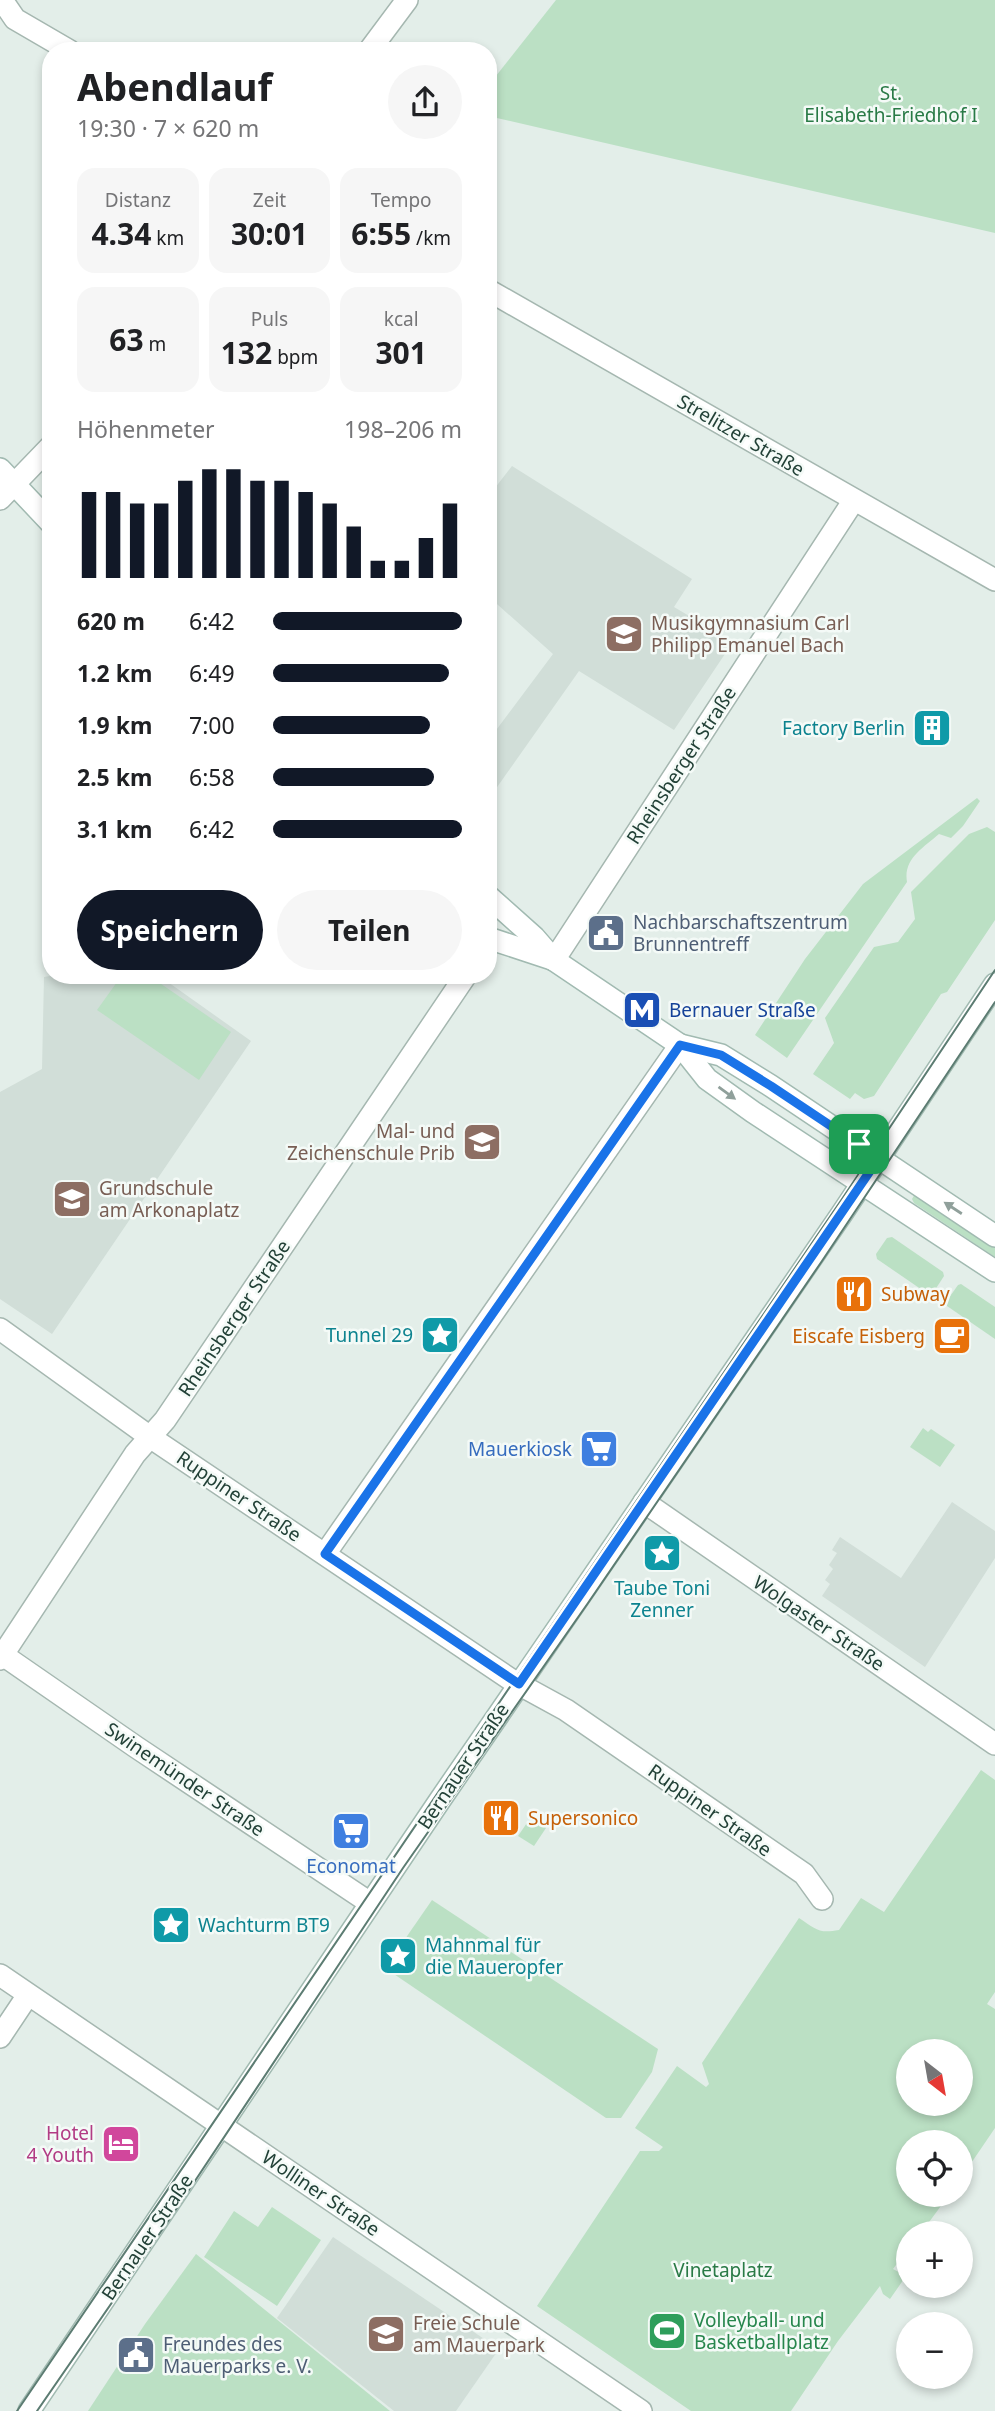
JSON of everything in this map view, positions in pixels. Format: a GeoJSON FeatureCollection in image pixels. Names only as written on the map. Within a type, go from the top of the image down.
{"type":"FeatureCollection","features":[{"type":"Feature","properties":{"kind":"street"},"geometry":{"type":"LineString","coordinates":[[2,0],[15,19],[55,42]]}},
{"type":"Feature","properties":{"kind":"street"},"geometry":{"type":"LineString","coordinates":[[376,42],[407,0]]}},
{"type":"Feature","properties":{"kind":"street","name":"Strelitzer Straße"},"geometry":{"type":"LineString","coordinates":[[497,295],[995,580]]}},
{"type":"Feature","properties":{"kind":"street"},"geometry":{"type":"LineString","coordinates":[[8,492],[42,456]]}},
{"type":"Feature","properties":{"kind":"street"},"geometry":{"type":"LineString","coordinates":[[0,470],[8,492],[42,517]]}},
{"type":"Feature","properties":{"kind":"street","name":"Rheinsberger Straße"},"geometry":{"type":"LineString","coordinates":[[554,960],[854,500]]}},
{"type":"Feature","properties":{"kind":"street"},"geometry":{"type":"LineString","coordinates":[[497,904],[534,937],[554,960],[680,1045],[707,1079],[995,1271]]}},
{"type":"Feature","properties":{"kind":"street"},"geometry":{"type":"LineString","coordinates":[[497,926],[506,911]]}},
{"type":"Feature","properties":{"kind":"street"},"geometry":{"type":"LineString","coordinates":[[497,942],[554,960]]}},
{"type":"Feature","properties":{"kind":"street","name":"Rheinsberger Straße"},"geometry":{"type":"LineString","coordinates":[[1,1656],[135,1454],[165,1420],[460,984]]}},
{"type":"Feature","properties":{"kind":"street","name":"Bernauer Straße"},"geometry":{"type":"LineString","coordinates":[[29,2411],[370,1903],[995,984]]}},
{"type":"Feature","properties":{"kind":"street"},"geometry":{"type":"LineString","coordinates":[[680,1045],[721,1055],[995,1236]]}},
{"type":"Feature","properties":{"kind":"street"},"geometry":{"type":"LineString","coordinates":[[325,1554],[680,1045]]}},
{"type":"Feature","properties":{"kind":"street","name":"Ruppiner Straße"},"geometry":{"type":"LineString","coordinates":[[0,1329],[150,1437],[519,1684],[566,1710],[804,1874],[822,1899]]}},
{"type":"Feature","properties":{"kind":"street","name":"Wolgaster Straße"},"geometry":{"type":"LineString","coordinates":[[644,1503],[995,1744]]}},
{"type":"Feature","properties":{"kind":"street","name":"Swinemünder Straße"},"geometry":{"type":"LineString","coordinates":[[1,1656],[370,1903]]}},
{"type":"Feature","properties":{"kind":"street","name":"Wolliner Straße"},"geometry":{"type":"LineString","coordinates":[[0,1975],[641,2411]]}},
{"type":"Feature","properties":{"kind":"street"},"geometry":{"type":"LineString","coordinates":[[0,2036],[28,1995]]}},
{"type":"Feature","properties":{"kind":"shaded area","name":"Musikgymnasium Carl Philipp Emanuel Bach"},"geometry":{"type":"Polygon","coordinates":[[[512,466],[692,579],[674,607],[733,642],[674,730],[579,671],[497,787],[497,729],[553,654],[497,604],[497,485],[512,466]]]}},
{"type":"Feature","properties":{"kind":"shaded area","name":"Grundschule am Arkonaplatz"},"geometry":{"type":"Polygon","coordinates":[[[44,984],[171,984],[251,1041],[52,1334],[0,1299],[0,1092],[42,1069],[44,984]]]}},
{"type":"Feature","properties":{"kind":"shaded area"},"geometry":{"type":"Polygon","coordinates":[[[952,1502],[995,1531],[995,1558],[925,1667],[822,1596],[830,1584],[825,1580],[833,1569],[829,1565],[837,1553],[832,1550],[840,1537],[901,1578],[952,1502]]]}},
{"type":"Feature","properties":{"kind":"shaded area","name":"Freie Schule am Mauerpark"},"geometry":{"type":"Polygon","coordinates":[[[333,2237],[499,2349],[456,2411],[394,2411],[277,2318],[333,2237]]]}},
{"type":"Feature","properties":{"kind":"green space","name":"St. Elisabeth-Friedhof I"},"geometry":{"type":"Polygon","coordinates":[[[556,0],[995,0],[995,233],[497,118],[497,75],[556,0]]]}},
{"type":"Feature","properties":{"kind":"green space"},"geometry":{"type":"Polygon","coordinates":[[[977,798],[980,801],[951,838],[939,834],[911,860],[907,882],[787,1058],[755,1035],[805,959],[863,884],[977,798]]]}},
{"type":"Feature","properties":{"kind":"green space"},"geometry":{"type":"Polygon","coordinates":[[[987,827],[995,832],[995,920],[947,992],[941,994],[874,1096],[864,1099],[855,1093],[850,1099],[813,1074],[834,1043],[825,1018],[874,947],[898,942],[915,919],[911,892],[969,834],[987,827]]]}},
{"type":"Feature","properties":{"kind":"green space"},"geometry":{"type":"Polygon","coordinates":[[[116,984],[161,984],[231,1032],[199,1080],[97,1010],[116,984]]]}},
{"type":"Feature","properties":{"kind":"green space"},"geometry":{"type":"Polygon","coordinates":[[[915,1194],[995,1245],[995,1257],[914,1203],[912,1199],[915,1194]]]}},
{"type":"Feature","properties":{"kind":"green space"},"geometry":{"type":"Polygon","coordinates":[[[892,1237],[943,1272],[944,1276],[933,1293],[928,1294],[877,1259],[876,1254],[887,1238],[892,1237]]]}},
{"type":"Feature","properties":{"kind":"green space"},"geometry":{"type":"Polygon","coordinates":[[[961,1284],[995,1307],[995,1339],[947,1306],[946,1302],[961,1284]]]}},
{"type":"Feature","properties":{"kind":"green space"},"geometry":{"type":"Polygon","coordinates":[[[923,1428],[928,1432],[931,1429],[955,1445],[940,1467],[910,1447],[923,1428]]]}},
{"type":"Feature","properties":{"kind":"green space","name":"Vinetaplatz"},"geometry":{"type":"Polygon","coordinates":[[[981,1770],[995,1780],[995,1992],[987,2004],[995,2009],[995,2128],[973,2160],[973,2130],[896,2130],[896,2207],[940,2207],[930,2221],[896,2221],[896,2265],[893,2269],[896,2271],[896,2290],[890,2299],[883,2294],[880,2286],[838,2341],[791,2411],[691,2411],[537,2306],[640,2151],[659,2151],[663,2147],[635,2128],[677,2066],[706,2087],[709,2084],[702,2063],[799,1918],[822,1931],[839,1930],[861,1898],[884,1912],[981,1770]]]}},
{"type":"Feature","properties":{"kind":"green space"},"geometry":{"type":"Polygon","coordinates":[[[531,1817],[546,1828],[534,1846],[518,1836],[531,1817]]]}},
{"type":"Feature","properties":{"kind":"green space"},"geometry":{"type":"Polygon","coordinates":[[[432,1900],[658,2049],[652,2072],[621,2118],[606,2118],[385,1968],[432,1900]]]}},
{"type":"Feature","properties":{"kind":"green space"},"geometry":{"type":"Polygon","coordinates":[[[272,2207],[321,2240],[277,2306],[204,2257],[234,2211],[258,2227],[272,2207]]]}},
{"type":"Feature","properties":{"kind":"green space"},"geometry":{"type":"Polygon","coordinates":[[[196,2254],[390,2411],[88,2411],[145,2324],[196,2254]]]}},
{"type":"Feature","properties":{"kind":"tram line"},"geometry":{"type":"LineString","coordinates":[[17,2411],[995,970]]}},
{"type":"Feature","properties":{"kind":"tram line"},"geometry":{"type":"LineString","coordinates":[[37,2411],[169,2220],[403,1868],[822,1261],[995,1002]]}},
{"type":"Feature","properties":{"kind":"place","name":"Musikgymnasium Carl Philipp Emanuel Bach"},"geometry":{"type":"Point","coordinates":[624,634]}},
{"type":"Feature","properties":{"kind":"place","name":"Factory Berlin"},"geometry":{"type":"Point","coordinates":[932,728]}},
{"type":"Feature","properties":{"kind":"place","name":"Nachbarschaftszentrum Brunnentreff"},"geometry":{"type":"Point","coordinates":[606,933]}},
{"type":"Feature","properties":{"kind":"place","name":"Bernauer Straße"},"geometry":{"type":"Point","coordinates":[642,1010]}},
{"type":"Feature","properties":{"kind":"place","name":"Mal- und Zeichenschule Prib"},"geometry":{"type":"Point","coordinates":[482,1142]}},
{"type":"Feature","properties":{"kind":"place","name":"Grundschule am Arkonaplatz"},"geometry":{"type":"Point","coordinates":[72,1199]}},
{"type":"Feature","properties":{"kind":"place","name":"Subway"},"geometry":{"type":"Point","coordinates":[854,1294]}},
{"type":"Feature","properties":{"kind":"place","name":"Tunnel 29"},"geometry":{"type":"Point","coordinates":[440,1335]}},
{"type":"Feature","properties":{"kind":"place","name":"Eiscafe Eisberg"},"geometry":{"type":"Point","coordinates":[952,1336]}},
{"type":"Feature","properties":{"kind":"place","name":"Mauerkiosk"},"geometry":{"type":"Point","coordinates":[599,1449]}},
{"type":"Feature","properties":{"kind":"place","name":"Taube Toni Zenner"},"geometry":{"type":"Point","coordinates":[662,1553]}},
{"type":"Feature","properties":{"kind":"place","name":"Supersonico"},"geometry":{"type":"Point","coordinates":[501,1818]}},
{"type":"Feature","properties":{"kind":"place","name":"Economat"},"geometry":{"type":"Point","coordinates":[351,1831]}},
{"type":"Feature","properties":{"kind":"place","name":"Wachturm BT9"},"geometry":{"type":"Point","coordinates":[171,1925]}},
{"type":"Feature","properties":{"kind":"place","name":"Mahnmal für die Maueropfer"},"geometry":{"type":"Point","coordinates":[398,1956]}},
{"type":"Feature","properties":{"kind":"place","name":"Hotel 4 Youth"},"geometry":{"type":"Point","coordinates":[121,2144]}},
{"type":"Feature","properties":{"kind":"place","name":"Volleyball- und Basketballplatz"},"geometry":{"type":"Point","coordinates":[667,2331]}},
{"type":"Feature","properties":{"kind":"place","name":"Freie Schule am Mauerpark"},"geometry":{"type":"Point","coordinates":[386,2334]}},
{"type":"Feature","properties":{"kind":"place","name":"Freundes des Mauerparks e. V."},"geometry":{"type":"Point","coordinates":[136,2355]}},
{"type":"Feature","properties":{"kind":"route"},"geometry":{"type":"LineString","coordinates":[[680,1045],[721,1055],[859,1144],[879,1158],[519,1684],[325,1554],[680,1045]]}}]}
